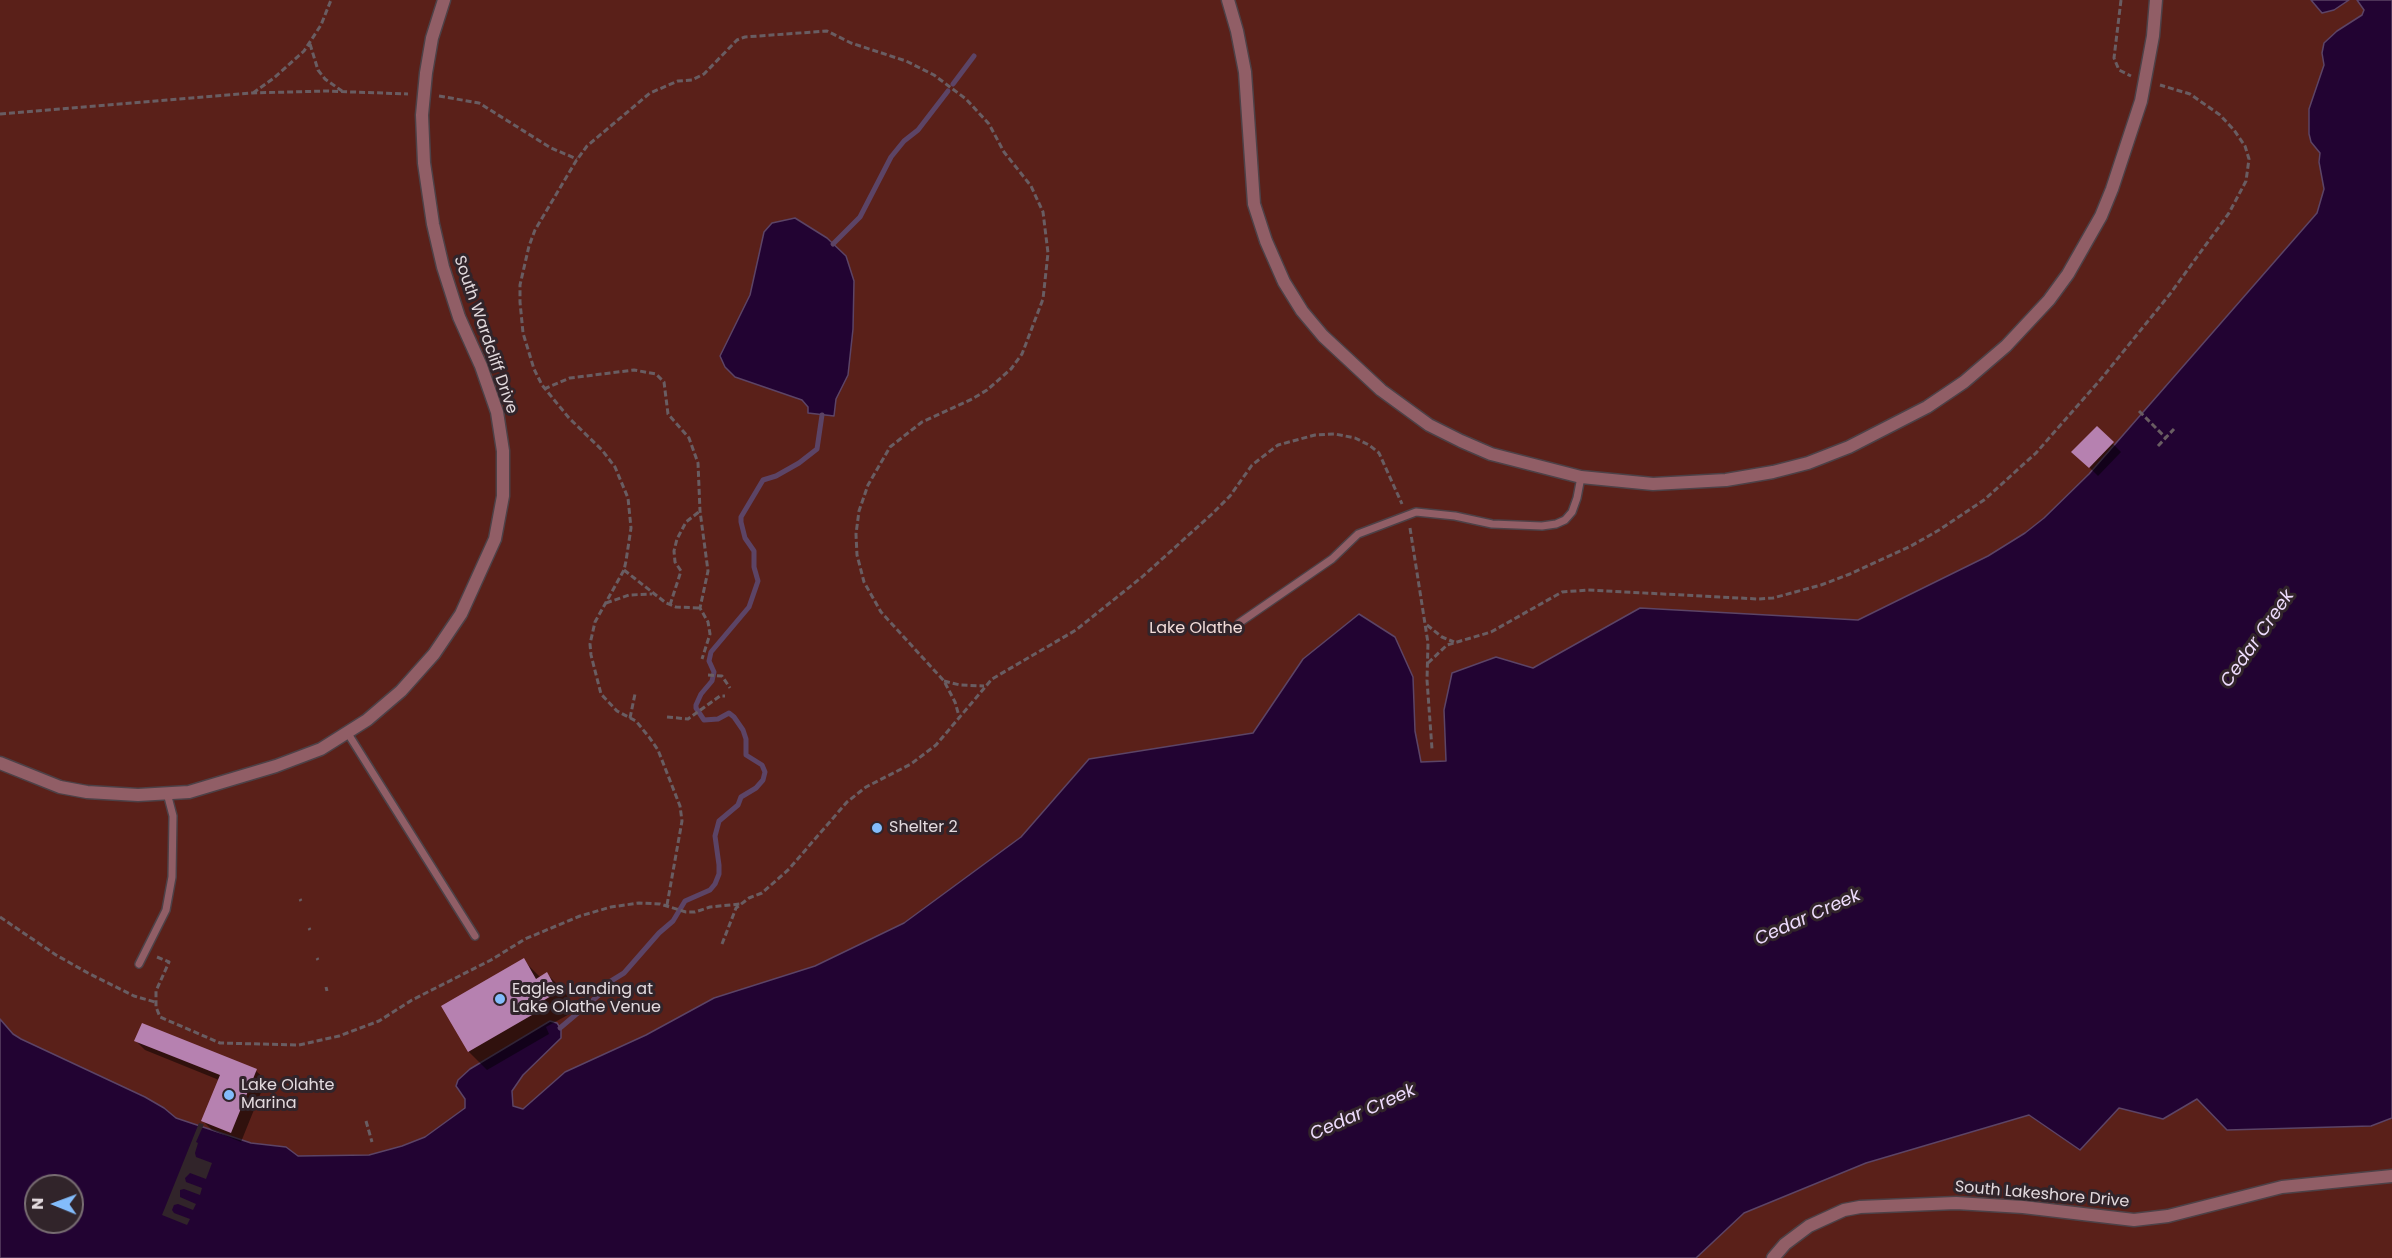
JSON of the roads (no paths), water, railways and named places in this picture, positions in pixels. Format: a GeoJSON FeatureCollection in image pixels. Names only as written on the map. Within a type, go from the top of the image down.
{"type":"FeatureCollection","features":[{"type":"Feature","properties":{"kind":"street","name":"South Wardcliff Drive"},"geometry":{"type":"LineString","coordinates":[[0,763],[40,781],[78,790],[112,794],[189,792],[276,766],[321,749],[367,720],[401,691],[434,654],[461,614],[495,539],[503,496],[503,451],[497,412],[481,366],[459,317],[443,267],[433,224],[424,163],[422,115],[426,73],[432,38],[444,0]]}},
{"type":"Feature","properties":{"kind":"street"},"geometry":{"type":"LineString","coordinates":[[1228,0],[1245,72],[1254,204],[1266,241],[1284,282],[1302,311],[1323,336],[1367,378],[1404,408],[1429,425],[1491,454],[1581,477],[1616,482],[1664,484],[1726,480],[1773,472],[1808,463],[1849,447],[1926,407],[1964,382],[2006,346],[2049,300],[2068,274],[2101,216],[2122,164],[2141,101],[2153,36],[2156,0]]}},
{"type":"Feature","properties":{"kind":"street","name":"South Lakeshore Drive"},"geometry":{"type":"LineString","coordinates":[[1773,1258],[1785,1244],[1809,1226],[1844,1210],[1860,1207],[1956,1203],[2023,1207],[2134,1220],[2168,1216],[2282,1187],[2392,1176]]}},
{"type":"Feature","properties":{"kind":"lane"},"geometry":{"type":"LineString","coordinates":[[1239,623],[1332,559],[1358,534],[1416,512],[1446,514],[1492,524],[1542,526],[1556,524],[1565,520],[1572,512],[1581,477]]}},
{"type":"Feature","properties":{"kind":"lane"},"geometry":{"type":"LineString","coordinates":[[347,732],[475,936]]}},
{"type":"Feature","properties":{"kind":"lane"},"geometry":{"type":"LineString","coordinates":[[139,964],[166,910],[172,877],[172,816],[167,794]]}},
{"type":"Feature","properties":{"kind":"water"},"geometry":{"type":"Polygon","coordinates":[[[2311,0],[2349,0],[2334,10],[2322,13],[2311,0]]]}},
{"type":"Feature","properties":{"kind":"water","name":"Cedar Creek"},"geometry":{"type":"Polygon","coordinates":[[[2357,0],[2392,0],[2392,1118],[2371,1126],[2227,1130],[2197,1099],[2163,1119],[2119,1108],[2080,1150],[2029,1115],[1866,1163],[1744,1213],[1696,1258],[0,1258],[0,1019],[13,1034],[21,1039],[145,1097],[176,1118],[251,1143],[286,1147],[298,1156],[369,1155],[425,1137],[465,1108],[465,1099],[456,1086],[458,1080],[470,1069],[550,1021],[557,1023],[561,1029],[561,1038],[523,1075],[512,1091],[513,1106],[523,1109],[565,1072],[646,1035],[714,998],[815,966],[904,923],[1021,837],[1089,759],[1253,733],[1303,659],[1359,614],[1395,637],[1413,677],[1415,731],[1421,762],[1446,761],[1444,710],[1452,673],[1496,657],[1533,668],[1640,608],[1858,620],[1988,556],[2044,518],[2089,474],[2317,213],[2324,189],[2319,162],[2320,153],[2311,142],[2309,134],[2309,109],[2324,65],[2322,53],[2324,43],[2337,31],[2362,15],[2364,10],[2357,0]]]}},
{"type":"Feature","properties":{"kind":"water"},"geometry":{"type":"Polygon","coordinates":[[[795,218],[827,238],[846,256],[854,281],[853,329],[848,375],[836,399],[834,416],[808,413],[808,407],[802,400],[735,377],[725,367],[720,356],[750,295],[764,232],[772,223],[795,218]]]}},
{"type":"Feature","properties":{"kind":"waterway"},"geometry":{"type":"LineString","coordinates":[[953,84],[974,56]]}},
{"type":"Feature","properties":{"kind":"waterway"},"geometry":{"type":"LineString","coordinates":[[833,244],[860,217],[891,157],[904,141],[918,130],[948,91]]}},
{"type":"Feature","properties":{"kind":"waterway"},"geometry":{"type":"LineString","coordinates":[[560,1028],[599,995],[611,981],[624,973],[659,933],[673,921],[685,901],[710,890],[715,884],[719,874],[715,836],[719,821],[738,805],[741,797],[756,788],[763,780],[765,772],[762,765],[746,755],[746,739],[734,717],[729,713],[718,719],[704,720],[696,705],[701,694],[712,681],[714,672],[709,661],[711,652],[749,607],[758,581],[754,567],[754,551],[745,538],[741,517],[763,480],[776,476],[799,463],[817,449],[822,415]]}},
{"type":"Feature","properties":{"kind":"place","name":"Shelter 2"},"geometry":{"type":"Point","coordinates":[877,828]}},
{"type":"Feature","properties":{"kind":"place","name":"Eagles Landing at Lake Olathe Venue"},"geometry":{"type":"Point","coordinates":[500,999]}},
{"type":"Feature","properties":{"kind":"place","name":"Lake Olahte Marina"},"geometry":{"type":"Point","coordinates":[229,1095]}},
{"type":"Feature","properties":{"kind":"park label","name":"Lake Olathe"},"geometry":{"type":"Point","coordinates":[1196,629]}}]}
